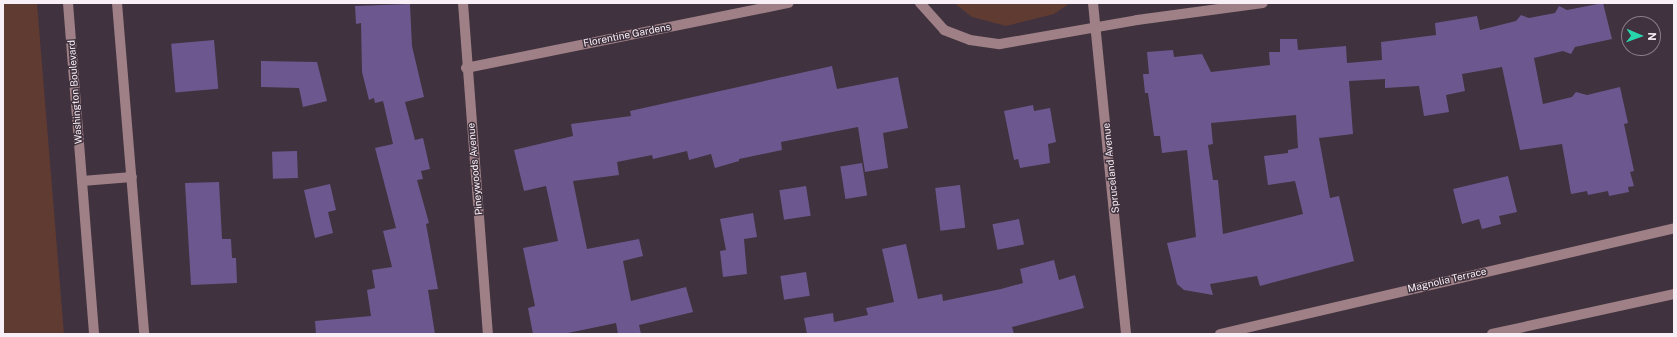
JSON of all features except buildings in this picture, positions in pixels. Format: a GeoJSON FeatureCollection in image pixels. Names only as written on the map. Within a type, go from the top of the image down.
{"type":"FeatureCollection","features":[{"type":"Feature","properties":{"kind":"street","name":"Washington Boulevard"},"geometry":{"type":"LineString","coordinates":[[68,3],[94,334]]}},
{"type":"Feature","properties":{"kind":"street"},"geometry":{"type":"LineString","coordinates":[[117,3],[144,334]]}},
{"type":"Feature","properties":{"kind":"street","name":"Pineywoods Avenue"},"geometry":{"type":"LineString","coordinates":[[463,3],[466,68],[488,334]]}},
{"type":"Feature","properties":{"kind":"street","name":"Florentine Gardens"},"geometry":{"type":"LineString","coordinates":[[466,68],[789,3]]}},
{"type":"Feature","properties":{"kind":"street"},"geometry":{"type":"LineString","coordinates":[[920,3],[944,30],[984,44],[1032,40],[1096,27],[1263,3]]}},
{"type":"Feature","properties":{"kind":"street","name":"Spruceland Avenue"},"geometry":{"type":"LineString","coordinates":[[1093,3],[1126,334]]}},
{"type":"Feature","properties":{"kind":"street"},"geometry":{"type":"LineString","coordinates":[[82,181],[132,177]]}},
{"type":"Feature","properties":{"kind":"street","name":"Magnolia Terrace"},"geometry":{"type":"LineString","coordinates":[[1220,334],[1674,228]]}},
{"type":"Feature","properties":{"kind":"street"},"geometry":{"type":"LineString","coordinates":[[1492,334],[1674,294]]}},
{"type":"Feature","properties":{"kind":"shaded area"},"geometry":{"type":"Polygon","coordinates":[[[3,3],[37,3],[64,334],[3,334],[3,3]]]}},
{"type":"Feature","properties":{"kind":"shaded area"},"geometry":{"type":"Polygon","coordinates":[[[954,3],[1070,3],[1054,14],[1006,26],[972,17],[954,3]]]}}]}
